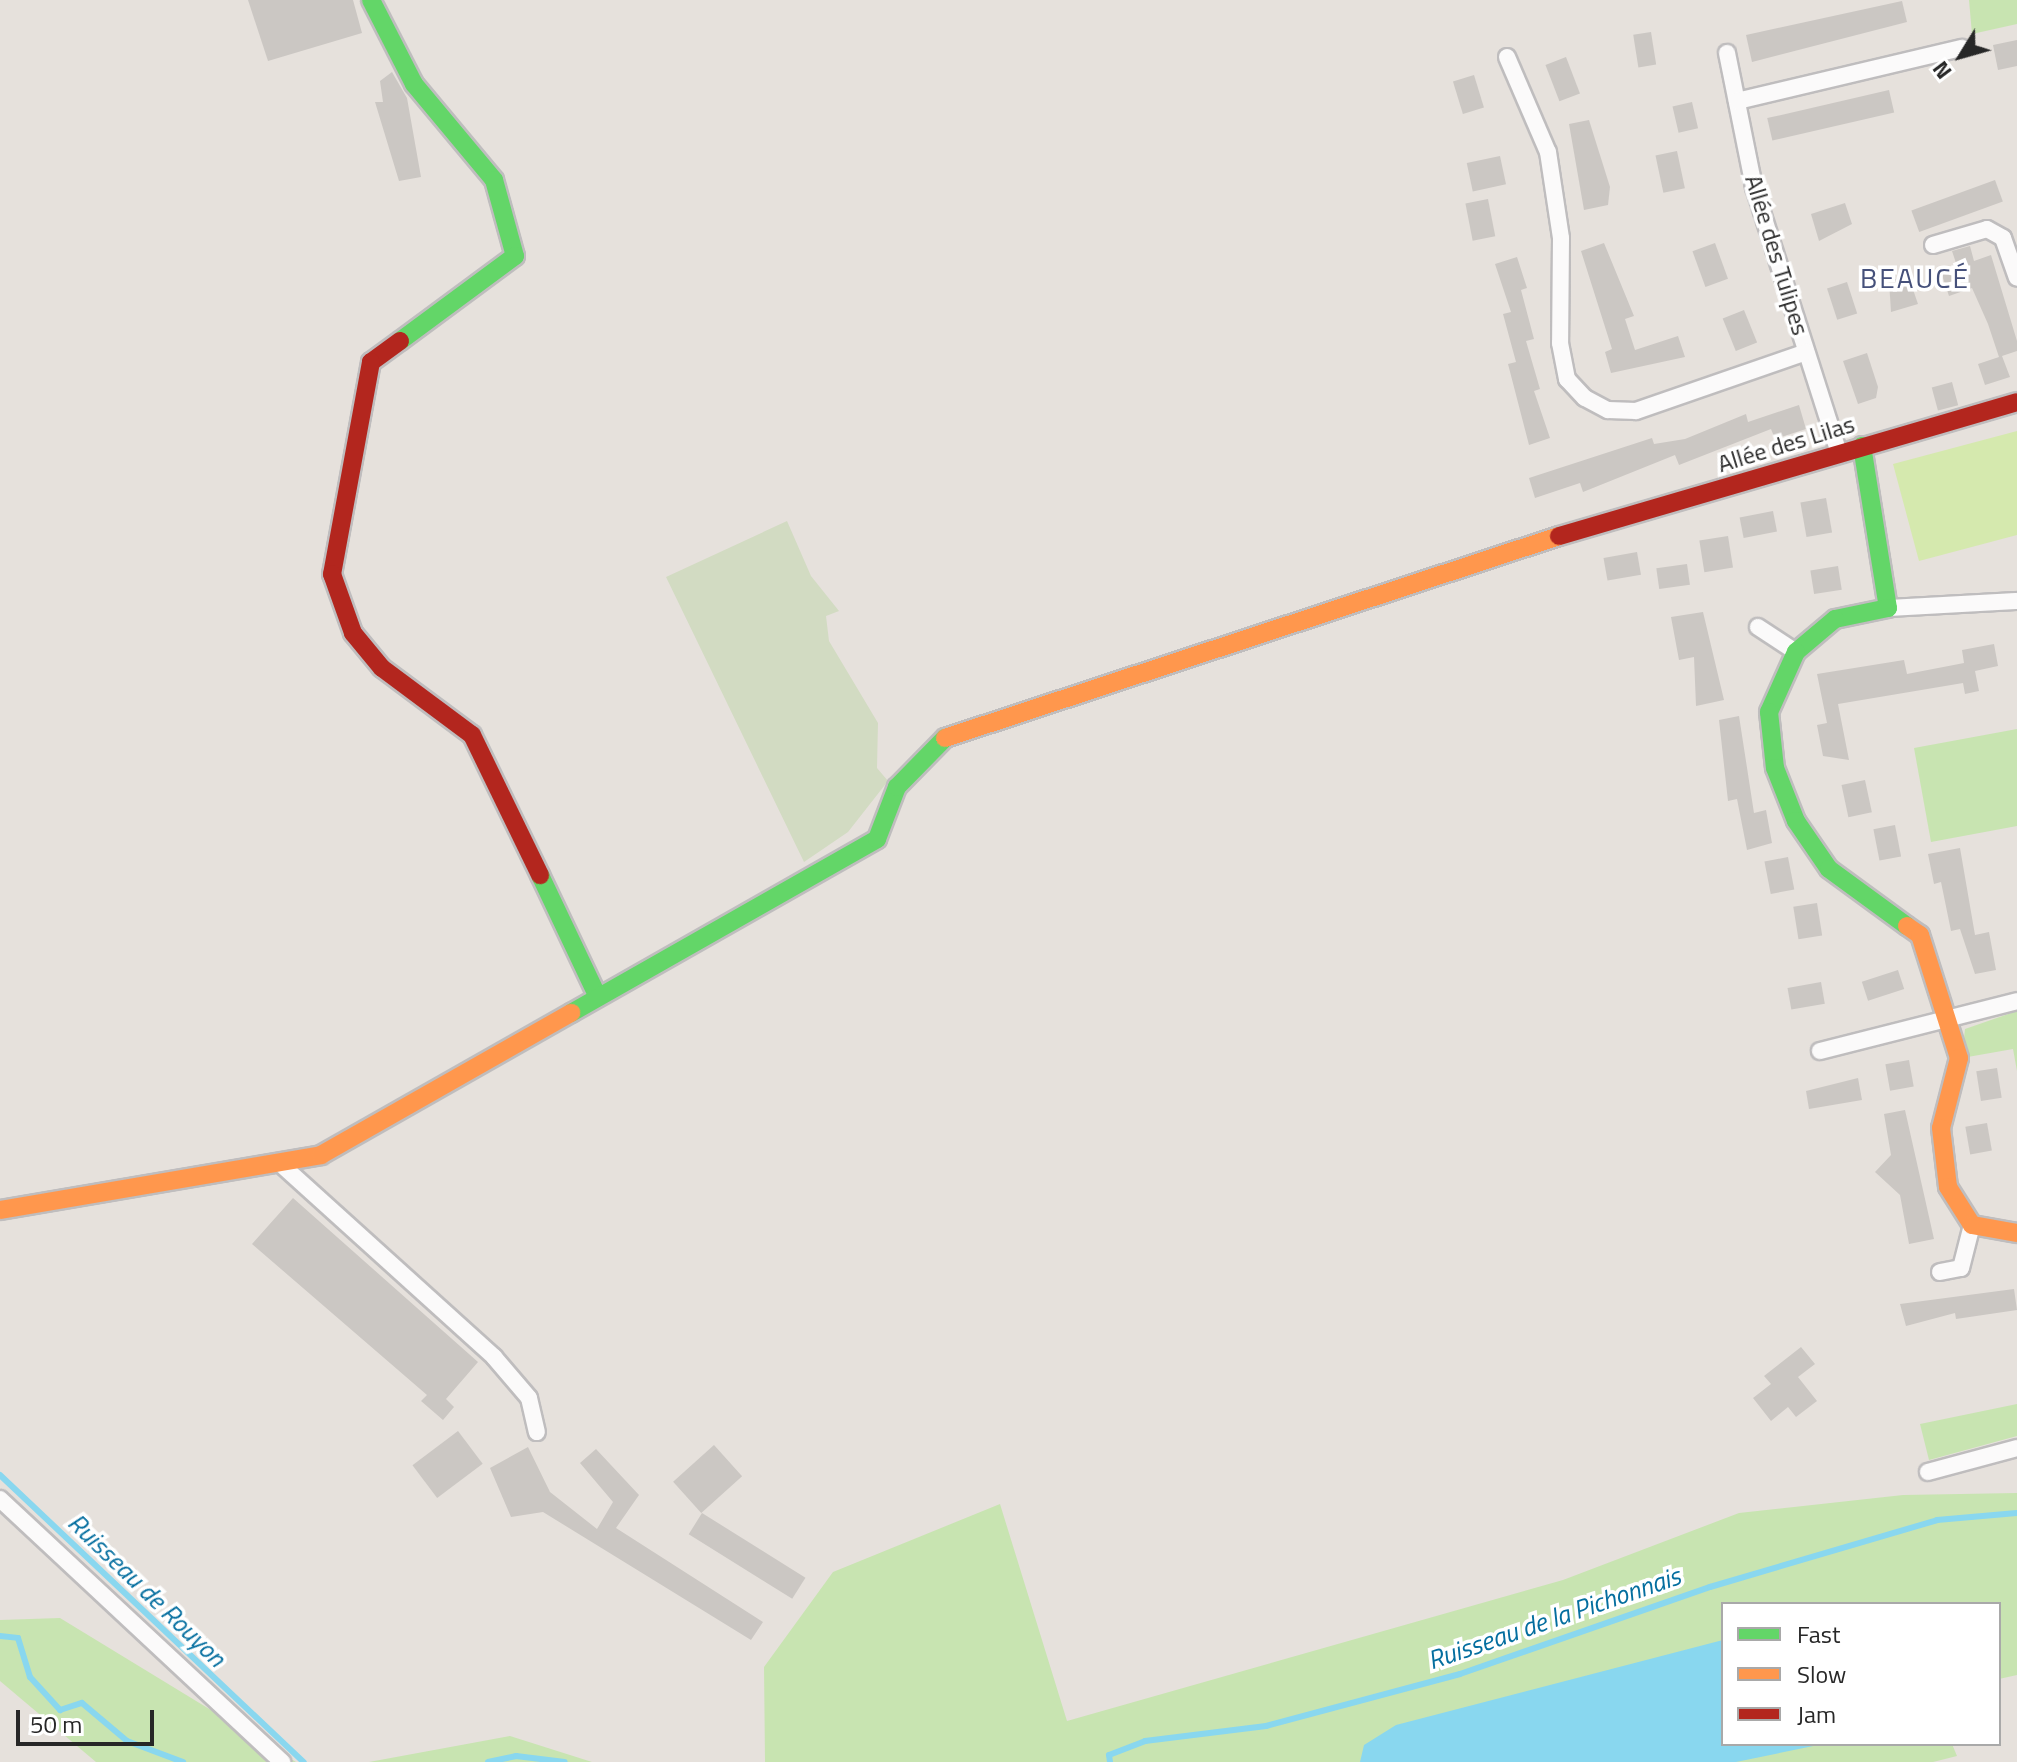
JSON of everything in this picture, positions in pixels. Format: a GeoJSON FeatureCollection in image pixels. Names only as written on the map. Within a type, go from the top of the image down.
{"type":"FeatureCollection","features":[{"type":"Feature","properties":{"kind":"street"},"geometry":{"type":"LineString","coordinates":[[371,0],[414,84],[494,180],[515,256],[371,362],[332,574],[353,633],[382,668],[472,735],[596,993]]}},
{"type":"Feature","properties":{"kind":"street"},"geometry":{"type":"LineString","coordinates":[[1737,101],[1962,48]]}},
{"type":"Feature","properties":{"kind":"street","name":"Allée des Tulipes"},"geometry":{"type":"LineString","coordinates":[[1727,53],[1754,187],[1839,453]]}},
{"type":"Feature","properties":{"kind":"street"},"geometry":{"type":"LineString","coordinates":[[1507,57],[1548,152],[1561,238],[1560,343],[1567,379],[1585,398],[1608,410],[1636,411],[1806,352]]}},
{"type":"Feature","properties":{"kind":"street"},"geometry":{"type":"LineString","coordinates":[[1933,245],[1987,229],[2003,238],[2017,278]]}},
{"type":"Feature","properties":{"kind":"street","name":"Allée des Lilas"},"geometry":{"type":"LineString","coordinates":[[0,1210],[284,1167],[321,1155],[596,993],[877,839],[897,787],[953,729],[1569,533],[2017,402]]}},
{"type":"Feature","properties":{"kind":"street"},"geometry":{"type":"LineString","coordinates":[[1862,446],[1888,608]]}},
{"type":"Feature","properties":{"kind":"street"},"geometry":{"type":"LineString","coordinates":[[2017,601],[1888,608],[1835,619],[1796,652],[1769,712],[1775,768],[1796,821],[1829,869],[1896,910],[1920,935],[1951,1019],[1959,1058],[1942,1157],[1953,1199],[1972,1225],[2017,1233]]}},
{"type":"Feature","properties":{"kind":"street"},"geometry":{"type":"LineString","coordinates":[[1758,627],[1796,652]]}},
{"type":"Feature","properties":{"kind":"street"},"geometry":{"type":"LineString","coordinates":[[1820,1051],[2017,1001]]}},
{"type":"Feature","properties":{"kind":"street"},"geometry":{"type":"LineString","coordinates":[[284,1167],[494,1357],[529,1398],[537,1432]]}},
{"type":"Feature","properties":{"kind":"street"},"geometry":{"type":"LineString","coordinates":[[1940,1272],[1961,1268],[1972,1225]]}},
{"type":"Feature","properties":{"kind":"street"},"geometry":{"type":"LineString","coordinates":[[1928,1472],[2017,1448]]}},
{"type":"Feature","properties":{"kind":"street"},"geometry":{"type":"LineString","coordinates":[[0,1499],[282,1762]]}},
{"type":"Feature","properties":{"kind":"green space"},"geometry":{"type":"Polygon","coordinates":[[[1969,0],[2017,0],[2017,24],[1972,34],[1969,0]]]}},
{"type":"Feature","properties":{"kind":"green space"},"geometry":{"type":"Polygon","coordinates":[[[2017,431],[2017,535],[1919,561],[1893,464],[2017,431]]]}},
{"type":"Feature","properties":{"kind":"green space"},"geometry":{"type":"Polygon","coordinates":[[[787,521],[811,576],[839,611],[826,616],[829,641],[878,723],[877,768],[888,781],[848,832],[804,862],[666,577],[787,521]]]}},
{"type":"Feature","properties":{"kind":"green space"},"geometry":{"type":"Polygon","coordinates":[[[2017,729],[2017,826],[1931,842],[1914,748],[2017,729]]]}},
{"type":"Feature","properties":{"kind":"green space"},"geometry":{"type":"Polygon","coordinates":[[[2017,1011],[2017,1071],[2013,1049],[1962,1058],[1965,1029],[2017,1011]]]}},
{"type":"Feature","properties":{"kind":"green space"},"geometry":{"type":"Polygon","coordinates":[[[2017,1404],[2017,1436],[1929,1460],[1920,1424],[2017,1404]]]}},
{"type":"Feature","properties":{"kind":"green space"},"geometry":{"type":"Polygon","coordinates":[[[2017,1493],[2017,1675],[2001,1679],[2001,1602],[1721,1602],[1721,1746],[1953,1746],[1957,1756],[1933,1762],[765,1762],[764,1667],[833,1572],[1000,1504],[1067,1721],[1563,1580],[1739,1513],[1903,1495],[2017,1493]]]}},
{"type":"Feature","properties":{"kind":"green space"},"geometry":{"type":"Polygon","coordinates":[[[60,1618],[296,1762],[96,1762],[0,1681],[0,1620],[60,1618]]]}},
{"type":"Feature","properties":{"kind":"green space"},"geometry":{"type":"Polygon","coordinates":[[[510,1736],[592,1762],[369,1762],[510,1736]]]}},
{"type":"Feature","properties":{"kind":"water"},"geometry":{"type":"Polygon","coordinates":[[[1721,1641],[1721,1746],[1813,1746],[1736,1762],[1360,1762],[1364,1745],[1396,1725],[1721,1641]]]}},
{"type":"Feature","properties":{"kind":"building"},"geometry":{"type":"Polygon","coordinates":[[[248,0],[353,0],[362,33],[268,61],[248,0]]]}},
{"type":"Feature","properties":{"kind":"building"},"geometry":{"type":"Polygon","coordinates":[[[1902,1],[1907,22],[1752,62],[1746,35],[1902,1]]]}},
{"type":"Feature","properties":{"kind":"building"},"geometry":{"type":"Polygon","coordinates":[[[1651,32],[1656,65],[1638,67],[1633,35],[1651,32]]]}},
{"type":"Feature","properties":{"kind":"building"},"geometry":{"type":"Polygon","coordinates":[[[2017,40],[2017,66],[1998,70],[1993,45],[2017,40]]]}},
{"type":"Feature","properties":{"kind":"building"},"geometry":{"type":"Polygon","coordinates":[[[1566,57],[1580,93],[1559,101],[1545,65],[1566,57]]]}},
{"type":"Feature","properties":{"kind":"building"},"geometry":{"type":"Polygon","coordinates":[[[392,72],[407,98],[421,177],[399,181],[375,102],[383,102],[380,81],[392,72]]]}},
{"type":"Feature","properties":{"kind":"building"},"geometry":{"type":"Polygon","coordinates":[[[1474,75],[1484,108],[1463,114],[1453,81],[1474,75]]]}},
{"type":"Feature","properties":{"kind":"building"},"geometry":{"type":"Polygon","coordinates":[[[1889,90],[1894,112],[1772,141],[1767,118],[1889,90]]]}},
{"type":"Feature","properties":{"kind":"building"},"geometry":{"type":"Polygon","coordinates":[[[1692,102],[1698,128],[1679,133],[1673,106],[1692,102]]]}},
{"type":"Feature","properties":{"kind":"building"},"geometry":{"type":"Polygon","coordinates":[[[1589,120],[1610,187],[1608,205],[1584,210],[1569,124],[1589,120]]]}},
{"type":"Feature","properties":{"kind":"building"},"geometry":{"type":"Polygon","coordinates":[[[1677,151],[1685,188],[1663,193],[1655,156],[1677,151]]]}},
{"type":"Feature","properties":{"kind":"building"},"geometry":{"type":"Polygon","coordinates":[[[1500,156],[1506,184],[1473,191],[1467,163],[1500,156]]]}},
{"type":"Feature","properties":{"kind":"building"},"geometry":{"type":"Polygon","coordinates":[[[1995,180],[2003,202],[1919,232],[1911,210],[1995,180]]]}},
{"type":"Feature","properties":{"kind":"building"},"geometry":{"type":"Polygon","coordinates":[[[1488,199],[1495,236],[1473,241],[1465,203],[1488,199]]]}},
{"type":"Feature","properties":{"kind":"building"},"geometry":{"type":"Polygon","coordinates":[[[1845,203],[1852,224],[1819,241],[1811,214],[1845,203]]]}},
{"type":"Feature","properties":{"kind":"building"},"geometry":{"type":"Polygon","coordinates":[[[1604,243],[1634,316],[1625,319],[1635,350],[1678,336],[1685,357],[1611,373],[1605,352],[1612,349],[1581,251],[1604,243]]]}},
{"type":"Feature","properties":{"kind":"building"},"geometry":{"type":"Polygon","coordinates":[[[1715,243],[1728,279],[1705,287],[1692,251],[1715,243]]]}},
{"type":"Feature","properties":{"kind":"building"},"geometry":{"type":"Polygon","coordinates":[[[1970,246],[1974,261],[1991,255],[2017,341],[2017,351],[2002,356],[2010,377],[1985,385],[1978,364],[1999,357],[1988,324],[1972,288],[1949,296],[1941,272],[1957,266],[1952,251],[1970,246]]]}},
{"type":"Feature","properties":{"kind":"building"},"geometry":{"type":"Polygon","coordinates":[[[1517,257],[1527,288],[1521,290],[1534,339],[1526,341],[1540,389],[1534,391],[1550,438],[1529,445],[1508,364],[1516,362],[1503,314],[1511,312],[1495,264],[1517,257]]]}},
{"type":"Feature","properties":{"kind":"building"},"geometry":{"type":"Polygon","coordinates":[[[1908,275],[1918,304],[1891,312],[1889,281],[1908,275]]]}},
{"type":"Feature","properties":{"kind":"building"},"geometry":{"type":"Polygon","coordinates":[[[1847,282],[1857,313],[1837,320],[1827,288],[1847,282]]]}},
{"type":"Feature","properties":{"kind":"building"},"geometry":{"type":"Polygon","coordinates":[[[1744,310],[1757,342],[1736,351],[1723,319],[1744,310]]]}},
{"type":"Feature","properties":{"kind":"building"},"geometry":{"type":"Polygon","coordinates":[[[1867,353],[1878,387],[1876,398],[1858,404],[1843,361],[1867,353]]]}},
{"type":"Feature","properties":{"kind":"building"},"geometry":{"type":"Polygon","coordinates":[[[1952,382],[1958,405],[1938,411],[1932,387],[1952,382]]]}},
{"type":"Feature","properties":{"kind":"building"},"geometry":{"type":"Polygon","coordinates":[[[1799,405],[1806,429],[1775,439],[1771,429],[1679,465],[1675,455],[1583,492],[1580,483],[1535,498],[1529,478],[1652,438],[1654,444],[1685,439],[1746,414],[1748,422],[1799,405]]]}},
{"type":"Feature","properties":{"kind":"building"},"geometry":{"type":"Polygon","coordinates":[[[1826,498],[1832,532],[1806,537],[1800,503],[1826,498]]]}},
{"type":"Feature","properties":{"kind":"building"},"geometry":{"type":"Polygon","coordinates":[[[1773,511],[1777,532],[1744,538],[1740,517],[1773,511]]]}},
{"type":"Feature","properties":{"kind":"building"},"geometry":{"type":"Polygon","coordinates":[[[1728,536],[1733,568],[1704,572],[1699,541],[1728,536]]]}},
{"type":"Feature","properties":{"kind":"building"},"geometry":{"type":"Polygon","coordinates":[[[1637,552],[1641,575],[1608,581],[1604,558],[1637,552]]]}},
{"type":"Feature","properties":{"kind":"building"},"geometry":{"type":"Polygon","coordinates":[[[1687,564],[1690,585],[1659,589],[1656,568],[1687,564]]]}},
{"type":"Feature","properties":{"kind":"building"},"geometry":{"type":"Polygon","coordinates":[[[1838,566],[1842,590],[1814,594],[1810,570],[1838,566]]]}},
{"type":"Feature","properties":{"kind":"building"},"geometry":{"type":"Polygon","coordinates":[[[1703,612],[1724,700],[1696,706],[1694,657],[1679,660],[1671,617],[1703,612]]]}},
{"type":"Feature","properties":{"kind":"building"},"geometry":{"type":"Polygon","coordinates":[[[1994,644],[1998,666],[1975,671],[1979,691],[1965,694],[1963,683],[1838,704],[1849,760],[1823,756],[1817,725],[1827,723],[1817,674],[1904,660],[1907,674],[1964,663],[1962,650],[1994,644]]]}},
{"type":"Feature","properties":{"kind":"building"},"geometry":{"type":"Polygon","coordinates":[[[1739,716],[1754,813],[1766,810],[1772,843],[1747,850],[1737,799],[1728,801],[1719,720],[1739,716]]]}},
{"type":"Feature","properties":{"kind":"building"},"geometry":{"type":"Polygon","coordinates":[[[1865,780],[1872,812],[1848,817],[1842,785],[1865,780]]]}},
{"type":"Feature","properties":{"kind":"building"},"geometry":{"type":"Polygon","coordinates":[[[1895,825],[1901,856],[1880,861],[1873,829],[1895,825]]]}},
{"type":"Feature","properties":{"kind":"building"},"geometry":{"type":"Polygon","coordinates":[[[1960,848],[1975,935],[1989,932],[1996,970],[1975,974],[1960,929],[1951,931],[1941,882],[1934,884],[1928,854],[1960,848]]]}},
{"type":"Feature","properties":{"kind":"building"},"geometry":{"type":"Polygon","coordinates":[[[1788,857],[1794,889],[1771,894],[1764,862],[1788,857]]]}},
{"type":"Feature","properties":{"kind":"building"},"geometry":{"type":"Polygon","coordinates":[[[1817,903],[1822,936],[1798,939],[1793,907],[1817,903]]]}},
{"type":"Feature","properties":{"kind":"building"},"geometry":{"type":"Polygon","coordinates":[[[1898,970],[1904,989],[1868,1001],[1862,982],[1898,970]]]}},
{"type":"Feature","properties":{"kind":"building"},"geometry":{"type":"Polygon","coordinates":[[[1821,982],[1825,1004],[1791,1010],[1788,988],[1821,982]]]}},
{"type":"Feature","properties":{"kind":"building"},"geometry":{"type":"Polygon","coordinates":[[[1909,1060],[1914,1087],[1890,1091],[1885,1064],[1909,1060]]]}},
{"type":"Feature","properties":{"kind":"building"},"geometry":{"type":"Polygon","coordinates":[[[1997,1068],[2002,1098],[1981,1101],[1976,1071],[1997,1068]]]}},
{"type":"Feature","properties":{"kind":"building"},"geometry":{"type":"Polygon","coordinates":[[[1858,1078],[1862,1100],[1809,1109],[1806,1091],[1858,1078]]]}},
{"type":"Feature","properties":{"kind":"building"},"geometry":{"type":"Polygon","coordinates":[[[1905,1110],[1934,1239],[1909,1244],[1900,1195],[1875,1172],[1891,1155],[1884,1114],[1905,1110]]]}},
{"type":"Feature","properties":{"kind":"building"},"geometry":{"type":"Polygon","coordinates":[[[1987,1123],[1992,1151],[1970,1154],[1965,1127],[1987,1123]]]}},
{"type":"Feature","properties":{"kind":"building"},"geometry":{"type":"Polygon","coordinates":[[[293,1198],[478,1362],[446,1399],[454,1407],[443,1420],[421,1401],[427,1395],[252,1244],[293,1198]]]}},
{"type":"Feature","properties":{"kind":"building"},"geometry":{"type":"Polygon","coordinates":[[[2014,1289],[2017,1310],[1956,1319],[1955,1313],[1906,1326],[1900,1304],[2014,1289]]]}},
{"type":"Feature","properties":{"kind":"building"},"geometry":{"type":"Polygon","coordinates":[[[1801,1347],[1815,1364],[1798,1377],[1817,1401],[1796,1417],[1788,1407],[1771,1421],[1753,1398],[1771,1384],[1764,1376],[1801,1347]]]}},
{"type":"Feature","properties":{"kind":"building"},"geometry":{"type":"Polygon","coordinates":[[[458,1431],[483,1464],[437,1498],[412,1465],[458,1431]]]}},
{"type":"Feature","properties":{"kind":"building"},"geometry":{"type":"Polygon","coordinates":[[[714,1445],[742,1476],[701,1513],[673,1482],[714,1445]]]}},
{"type":"Feature","properties":{"kind":"building"},"geometry":{"type":"Polygon","coordinates":[[[528,1447],[550,1492],[597,1529],[613,1502],[580,1463],[596,1449],[639,1495],[616,1528],[763,1622],[751,1640],[543,1512],[511,1517],[490,1468],[528,1447]]]}},
{"type":"Feature","properties":{"kind":"building"},"geometry":{"type":"Polygon","coordinates":[[[702,1513],[805,1578],[792,1599],[689,1534],[702,1513]]]}},
{"type":"Feature","properties":{"kind":"waterway","name":"Ruisseau de Rouyon"},"geometry":{"type":"LineString","coordinates":[[0,1475],[304,1762]]}},
{"type":"Feature","properties":{"kind":"waterway","name":"Ruisseau de la Pichonnais"},"geometry":{"type":"LineString","coordinates":[[1110,1762],[1109,1755],[1145,1741],[1266,1726],[1460,1674],[1710,1587],[1937,1520],[2017,1513]]}},
{"type":"Feature","properties":{"kind":"waterway","name":"Ruisseau de la Pichonnais"},"geometry":{"type":"LineString","coordinates":[[0,1636],[18,1638],[30,1677],[60,1710],[82,1703],[127,1741],[183,1762]]}},
{"type":"Feature","properties":{"kind":"waterway","name":"Ruisseau de la Pichonnais"},"geometry":{"type":"LineString","coordinates":[[488,1762],[516,1756],[565,1762]]}},
{"type":"Feature","properties":{"kind":"traffic: fast"},"geometry":{"type":"LineString","coordinates":[[371,0],[414,84],[494,180],[515,256],[400,341]]}},
{"type":"Feature","properties":{"kind":"traffic: fast"},"geometry":{"type":"LineString","coordinates":[[1862,446],[1888,608],[1835,619],[1796,652],[1769,712],[1775,768],[1796,821],[1829,869],[1907,926]]}},
{"type":"Feature","properties":{"kind":"traffic: fast"},"geometry":{"type":"LineString","coordinates":[[571,1013],[877,839],[897,787],[945,738]]}},
{"type":"Feature","properties":{"kind":"traffic: fast"},"geometry":{"type":"LineString","coordinates":[[540,875],[596,993]]}},
{"type":"Feature","properties":{"kind":"traffic: slow"},"geometry":{"type":"LineString","coordinates":[[945,738],[1559,536]]}},
{"type":"Feature","properties":{"kind":"traffic: slow"},"geometry":{"type":"LineString","coordinates":[[1907,926],[1920,935],[1959,1058],[1941,1128],[1948,1187],[1972,1225],[2017,1233]]}},
{"type":"Feature","properties":{"kind":"traffic: slow"},"geometry":{"type":"LineString","coordinates":[[0,1210],[321,1155],[571,1013]]}},
{"type":"Feature","properties":{"kind":"traffic: jam"},"geometry":{"type":"LineString","coordinates":[[400,341],[371,362],[332,574],[353,633],[382,668],[472,735],[540,875]]}},
{"type":"Feature","properties":{"kind":"traffic: jam"},"geometry":{"type":"LineString","coordinates":[[1559,536],[2017,402]]}},
{"type":"Feature","properties":{"kind":"district","name":"BEAUCÉ"},"geometry":{"type":"Point","coordinates":[1915,278]}}]}
